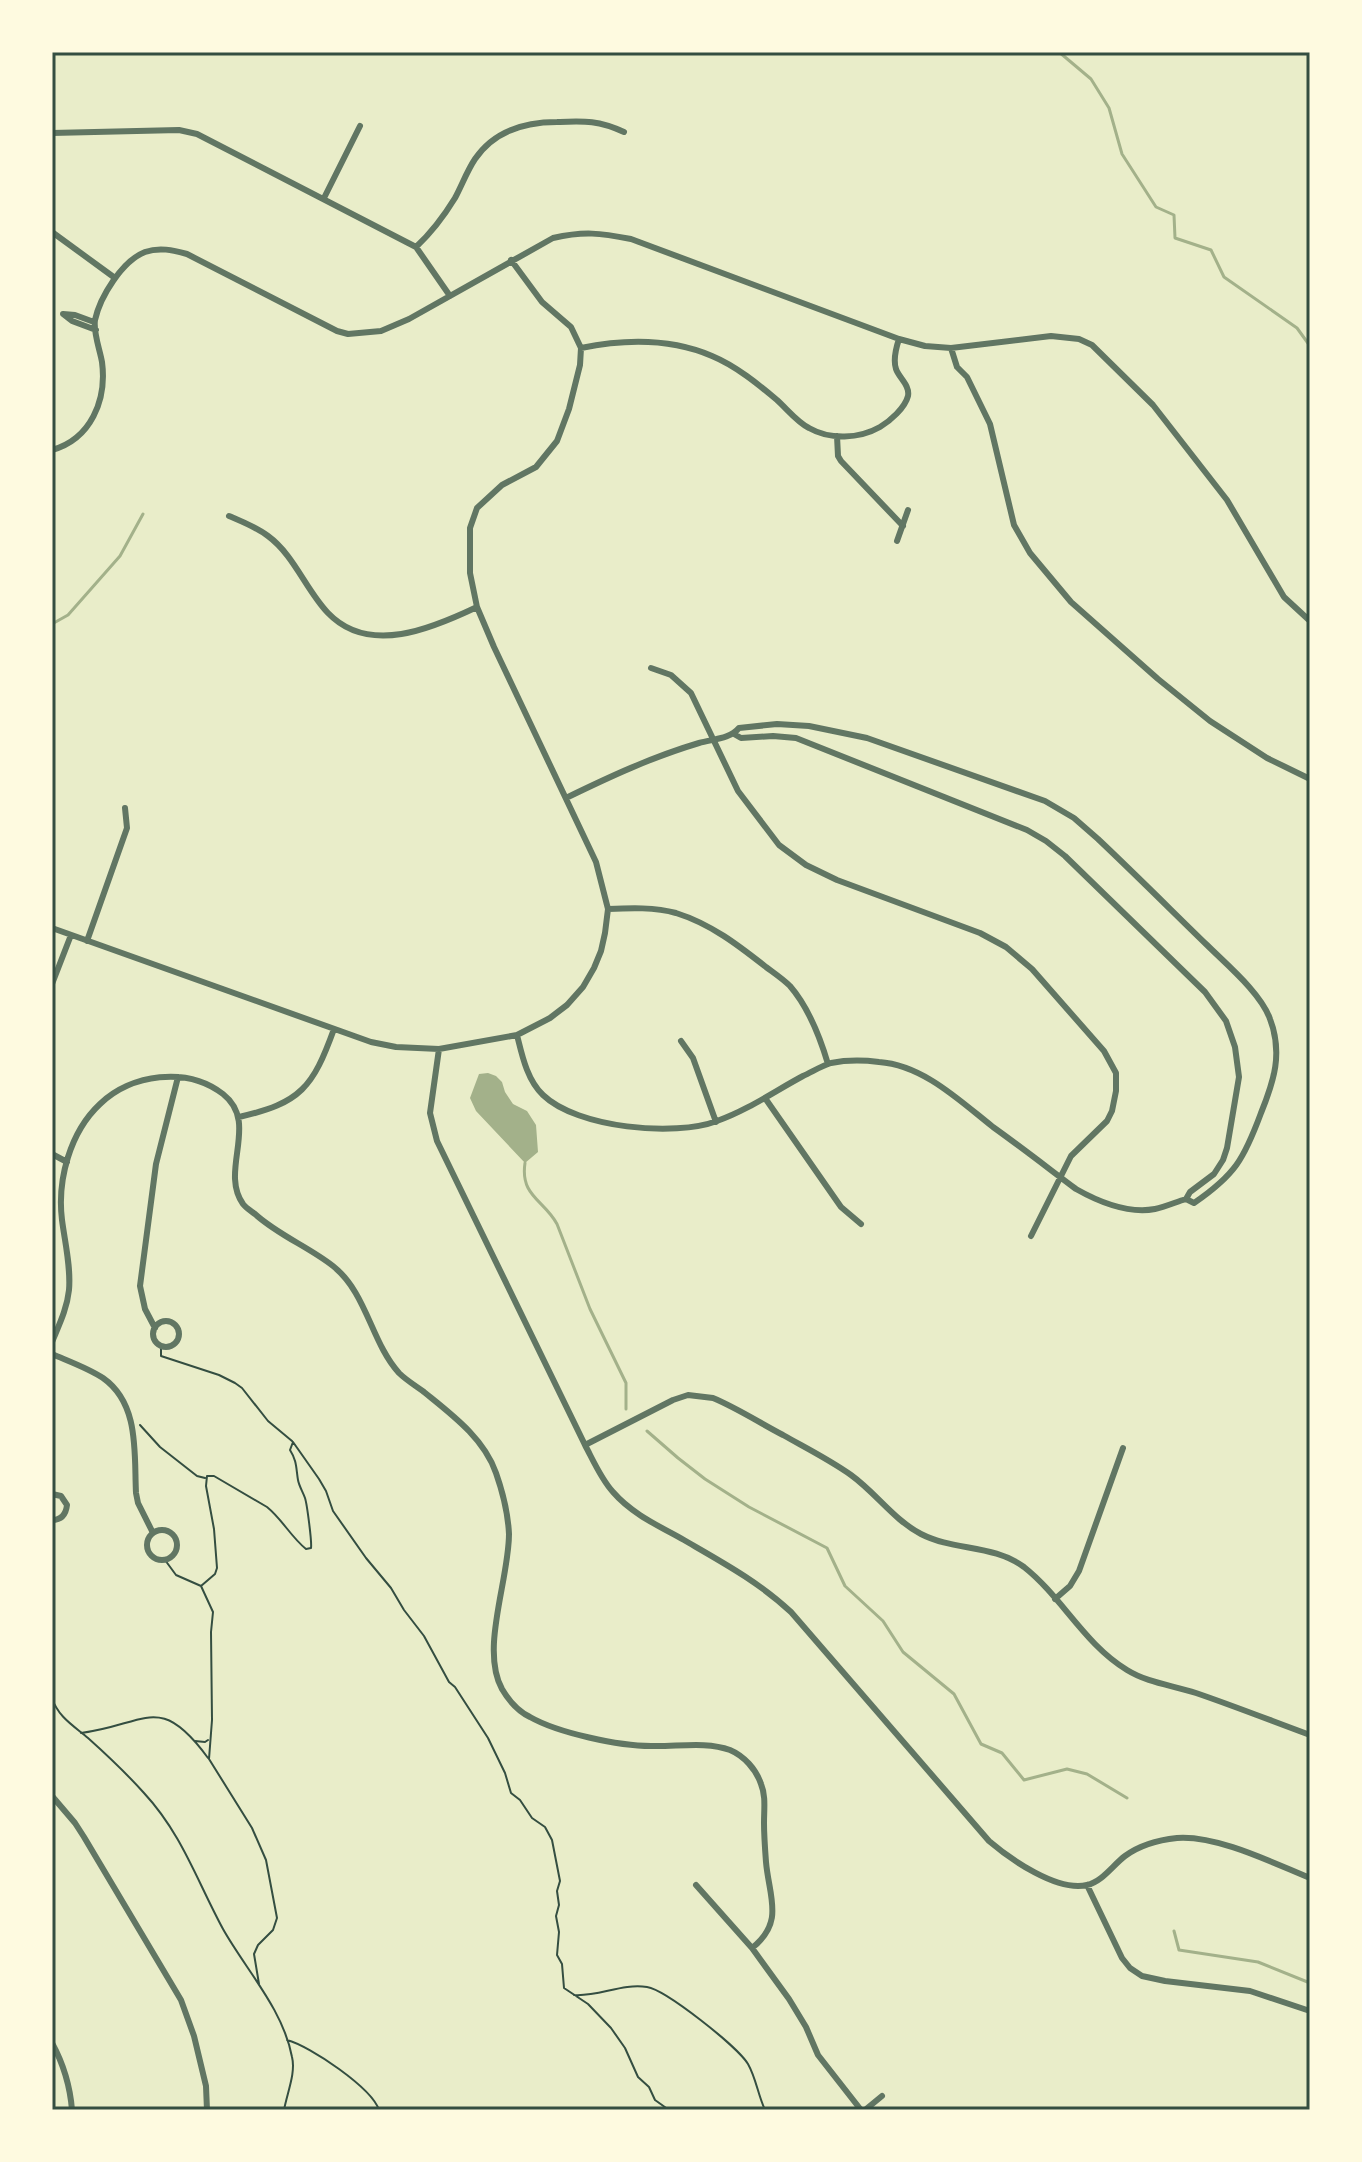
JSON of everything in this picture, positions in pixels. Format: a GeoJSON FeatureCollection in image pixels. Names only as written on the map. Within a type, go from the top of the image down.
{"type":"FeatureCollection","features":[{"type":"Feature","properties":{"kind":"street"},"geometry":{"type":"LineString","coordinates":[[416,247],[432,231],[456,196],[482,149],[510,130],[536,123],[594,121],[624,132]]}},
{"type":"Feature","properties":{"kind":"street"},"geometry":{"type":"LineString","coordinates":[[324,198],[360,126]]}},
{"type":"Feature","properties":{"kind":"street"},"geometry":{"type":"LineString","coordinates":[[52,133],[179,130],[197,134],[416,247],[450,296]]}},
{"type":"Feature","properties":{"kind":"street"},"geometry":{"type":"LineString","coordinates":[[52,232],[115,278]]}},
{"type":"Feature","properties":{"kind":"street"},"geometry":{"type":"LineString","coordinates":[[52,450],[74,441],[88,425],[100,402],[102,366],[95,326],[115,278],[127,263],[145,252],[167,249],[187,254],[348,334],[381,331],[409,319],[553,238],[575,233],[610,234],[925,346],[951,348],[1051,336],[1079,339],[1092,345],[1153,405],[1227,500],[1284,597],[1310,621]]}},
{"type":"Feature","properties":{"kind":"street"},"geometry":{"type":"LineString","coordinates":[[52,928],[371,1042],[396,1047],[439,1049],[517,1035],[550,1018],[583,987],[601,951],[608,909],[596,862],[494,647],[477,607],[470,573],[470,528],[477,508],[502,485],[536,467],[557,441],[580,365],[581,348],[571,327],[542,302],[511,260]]}},
{"type":"Feature","properties":{"kind":"street"},"geometry":{"type":"LineString","coordinates":[[60,313],[75,315],[95,326]]}},
{"type":"Feature","properties":{"kind":"street"},"geometry":{"type":"LineString","coordinates":[[581,348],[631,340],[686,348],[710,355],[745,375],[809,428],[822,434],[855,436],[884,425],[904,404],[907,387],[895,366],[899,339]]}},
{"type":"Feature","properties":{"kind":"street"},"geometry":{"type":"LineString","coordinates":[[951,348],[957,367],[967,377],[990,424],[1014,525],[1030,553],[1071,602],[1210,721],[1267,758],[1310,779]]}},
{"type":"Feature","properties":{"kind":"street"},"geometry":{"type":"LineString","coordinates":[[837,436],[841,461],[903,526]]}},
{"type":"Feature","properties":{"kind":"street"},"geometry":{"type":"LineString","coordinates":[[897,541],[908,510]]}},
{"type":"Feature","properties":{"kind":"street"},"geometry":{"type":"LineString","coordinates":[[229,516],[270,537],[328,613],[355,630],[379,637],[413,632],[477,607]]}},
{"type":"Feature","properties":{"kind":"street"},"geometry":{"type":"LineString","coordinates":[[651,668],[671,675],[691,693],[738,791],[779,845],[806,865],[837,880],[980,933],[1006,947],[1032,969],[1104,1051],[1116,1073],[1112,1111],[1099,1130],[1071,1156],[1031,1236]]}},
{"type":"Feature","properties":{"kind":"street"},"geometry":{"type":"LineString","coordinates":[[566,798],[633,765],[734,734],[739,728],[777,724],[809,726],[867,738],[1045,801],[1074,818],[1250,988],[1270,1017],[1278,1054],[1272,1086],[1250,1142],[1232,1172],[1210,1192],[1194,1203],[1186,1199]]}},
{"type":"Feature","properties":{"kind":"street"},"geometry":{"type":"LineString","coordinates":[[517,1035],[531,1080],[543,1096],[587,1118],[619,1125],[676,1128],[716,1122],[828,1064],[853,1060],[883,1062],[912,1071],[941,1087],[1061,1178],[1098,1201],[1153,1210],[1186,1199],[1190,1192],[1214,1174],[1227,1148],[1239,1077],[1235,1047],[1226,1021],[1205,992],[1065,856],[1027,830],[796,738],[741,738],[734,734]]}},
{"type":"Feature","properties":{"kind":"street"},"geometry":{"type":"LineString","coordinates":[[87,941],[127,828],[125,808]]}},
{"type":"Feature","properties":{"kind":"street"},"geometry":{"type":"LineString","coordinates":[[608,909],[675,913],[705,924],[735,942],[790,986],[809,1016],[828,1064]]}},
{"type":"Feature","properties":{"kind":"street"},"geometry":{"type":"LineString","coordinates":[[52,984],[71,935]]}},
{"type":"Feature","properties":{"kind":"street"},"geometry":{"type":"LineString","coordinates":[[239,1117],[281,1105],[300,1092],[321,1066],[334,1029]]}},
{"type":"Feature","properties":{"kind":"street"},"geometry":{"type":"LineString","coordinates":[[681,1041],[693,1058],[716,1122]]}},
{"type":"Feature","properties":{"kind":"street"},"geometry":{"type":"LineString","coordinates":[[439,1049],[430,1113],[437,1141],[585,1445],[610,1489],[624,1504],[743,1573],[771,1593],[791,1612],[989,1841],[1015,1862],[1051,1880],[1087,1885],[1142,1846],[1176,1838],[1197,1838],[1310,1878]]}},
{"type":"Feature","properties":{"kind":"street"},"geometry":{"type":"LineString","coordinates":[[155,1328],[168,1321],[177,1326],[178,1341],[170,1347],[161,1346],[153,1338],[155,1328],[145,1309],[140,1286],[156,1164],[178,1077]]}},
{"type":"Feature","properties":{"kind":"street"},"geometry":{"type":"LineString","coordinates":[[52,1342],[69,1295],[61,1204],[67,1162],[84,1122],[110,1095],[143,1080],[178,1077],[201,1082],[221,1092],[232,1102],[239,1117],[240,1139],[234,1176],[242,1204],[266,1225],[335,1267],[353,1287],[382,1347],[399,1373],[463,1424],[495,1468],[506,1504],[509,1535],[493,1648],[495,1670],[501,1687],[513,1704],[530,1717],[560,1729],[609,1741],[646,1746],[711,1746],[728,1750],[745,1759],[755,1771],[765,1799],[767,1867],[773,1903],[769,1930],[752,1948]]}},
{"type":"Feature","properties":{"kind":"street"},"geometry":{"type":"LineString","coordinates":[[765,1098],[841,1207],[861,1224]]}},
{"type":"Feature","properties":{"kind":"street"},"geometry":{"type":"LineString","coordinates":[[52,1154],[67,1162]]}},
{"type":"Feature","properties":{"kind":"street"},"geometry":{"type":"LineString","coordinates":[[52,1354],[102,1377],[115,1388],[125,1403],[131,1422],[138,1503],[153,1533]]}},
{"type":"Feature","properties":{"kind":"street"},"geometry":{"type":"LineString","coordinates":[[585,1445],[673,1400],[688,1395],[713,1398],[852,1475],[915,1530],[944,1543],[986,1549],[1023,1566],[1092,1642],[1127,1670],[1147,1681],[1193,1692],[1310,1735]]}},
{"type":"Feature","properties":{"kind":"street"},"geometry":{"type":"LineString","coordinates":[[1055,1599],[1070,1586],[1079,1571],[1123,1448]]}},
{"type":"Feature","properties":{"kind":"street"},"geometry":{"type":"LineString","coordinates":[[52,1494],[61,1496],[67,1505],[64,1515],[52,1520]]}},
{"type":"Feature","properties":{"kind":"street"},"geometry":{"type":"LineString","coordinates":[[165,1530],[175,1536],[177,1548],[175,1554],[165,1560],[149,1554],[147,1542],[153,1533],[165,1530]]}},
{"type":"Feature","properties":{"kind":"street"},"geometry":{"type":"LineString","coordinates":[[52,1796],[84,1837],[181,2000],[194,2036],[206,2086],[207,2110]]}},
{"type":"Feature","properties":{"kind":"street"},"geometry":{"type":"LineString","coordinates":[[696,1885],[752,1948],[789,1999],[826,2067],[863,2110],[882,2096]]}},
{"type":"Feature","properties":{"kind":"street"},"geometry":{"type":"LineString","coordinates":[[1087,1885],[1122,1958],[1142,1976],[1250,1991],[1310,2011]]}},
{"type":"Feature","properties":{"kind":"street"},"geometry":{"type":"LineString","coordinates":[[52,2043],[67,2077],[72,2110]]}},
{"type":"Feature","properties":{"kind":"path"},"geometry":{"type":"LineString","coordinates":[[113,52],[124,52]]}},
{"type":"Feature","properties":{"kind":"path"},"geometry":{"type":"LineString","coordinates":[[161,1346],[161,1356],[219,1375],[242,1388],[268,1421],[293,1442],[326,1491],[333,1511],[436,1655],[449,1682],[488,1738],[511,1793],[548,1831],[552,1840],[560,1881],[557,1891],[557,1955],[562,1964],[564,1988],[588,2004],[611,2028],[625,2048],[638,2077],[649,2087],[655,2100],[669,2110]]}},
{"type":"Feature","properties":{"kind":"path"},"geometry":{"type":"LineString","coordinates":[[131,1422],[146,1429],[160,1447],[197,1476],[206,1479]]}},
{"type":"Feature","properties":{"kind":"path"},"geometry":{"type":"LineString","coordinates":[[206,1479],[207,1476],[214,1476],[252,1497],[274,1513],[299,1544],[306,1549],[311,1548],[313,1541],[308,1527],[306,1501],[290,1450],[293,1442]]}},
{"type":"Feature","properties":{"kind":"path"},"geometry":{"type":"LineString","coordinates":[[201,1586],[215,1574],[217,1568],[206,1479]]}},
{"type":"Feature","properties":{"kind":"path"},"geometry":{"type":"LineString","coordinates":[[165,1560],[176,1575],[201,1586],[213,1612],[209,1759]]}},
{"type":"Feature","properties":{"kind":"path"},"geometry":{"type":"LineString","coordinates":[[52,1698],[63,1718],[137,1785],[166,1817],[188,1854],[225,1932],[259,1985],[287,2040],[293,2060],[284,2110]]}},
{"type":"Feature","properties":{"kind":"path"},"geometry":{"type":"LineString","coordinates":[[80,1733],[157,1717],[179,1726],[209,1759],[252,1828],[266,1860],[277,1918],[273,1930],[258,1945],[254,1954],[259,1985]]}},
{"type":"Feature","properties":{"kind":"path"},"geometry":{"type":"LineString","coordinates":[[195,1741],[205,1742],[209,1739]]}},
{"type":"Feature","properties":{"kind":"path"},"geometry":{"type":"LineString","coordinates":[[573,1995],[585,1996],[644,1986],[655,1989],[687,2009],[747,2062],[765,2110]]}},
{"type":"Feature","properties":{"kind":"path"},"geometry":{"type":"LineString","coordinates":[[287,2040],[318,2054],[368,2093],[379,2110]]}},
{"type":"Feature","properties":{"kind":"shaded area"},"geometry":{"type":"Polygon","coordinates":[[[488,1073],[502,1082],[513,1104],[527,1111],[536,1125],[538,1152],[525,1163],[476,1111],[470,1098],[479,1074],[488,1073]]]}},
{"type":"Feature","properties":{"kind":"waterway"},"geometry":{"type":"LineString","coordinates":[[1059,52],[1091,79],[1109,108],[1122,154],[1156,207],[1174,215],[1175,238],[1211,250],[1224,277],[1297,328],[1310,346]]}},
{"type":"Feature","properties":{"kind":"waterway"},"geometry":{"type":"LineString","coordinates":[[52,624],[68,615],[120,556],[143,514]]}},
{"type":"Feature","properties":{"kind":"waterway"},"geometry":{"type":"LineString","coordinates":[[525,1163],[526,1183],[557,1224],[590,1309],[626,1383],[626,1409]]}},
{"type":"Feature","properties":{"kind":"waterway"},"geometry":{"type":"LineString","coordinates":[[647,1431],[705,1479],[749,1507],[827,1548],[845,1586],[883,1621],[903,1652],[954,1694],[981,1744],[1002,1753],[1024,1780],[1067,1769],[1087,1774],[1127,1798]]}},
{"type":"Feature","properties":{"kind":"waterway"},"geometry":{"type":"LineString","coordinates":[[1174,1931],[1179,1950],[1258,1962],[1310,1983]]}}]}
